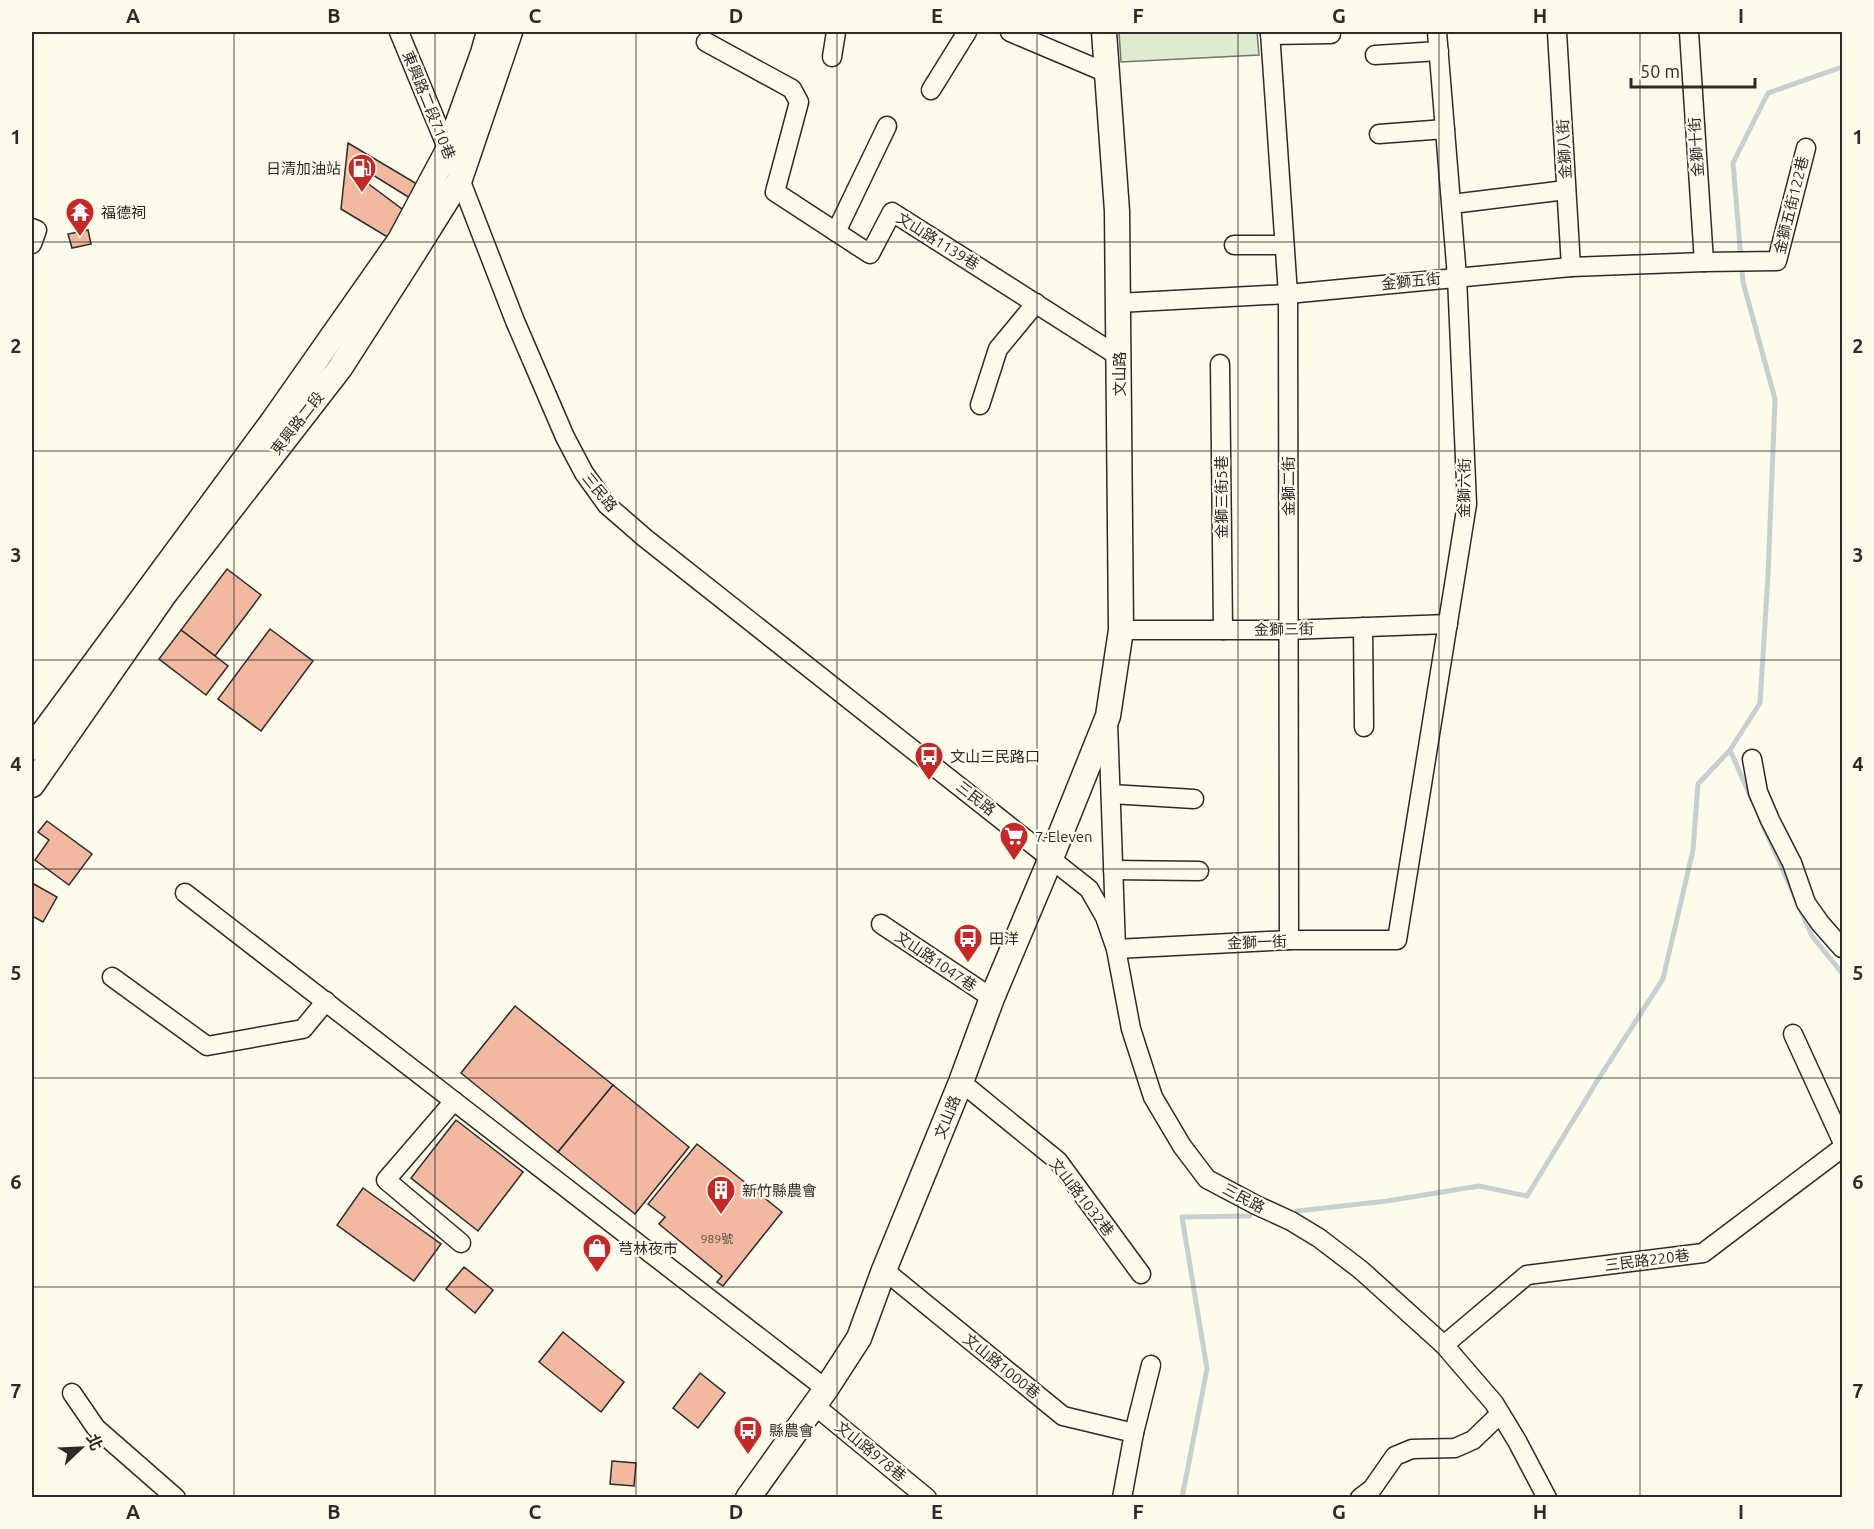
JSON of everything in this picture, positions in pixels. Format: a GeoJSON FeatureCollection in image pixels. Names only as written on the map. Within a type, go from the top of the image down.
{"type":"FeatureCollection","features":[{"type":"Feature","properties":{"kind":"main road","name":"東興路二段"},"geometry":{"type":"LineString","coordinates":[[32,785],[119,645],[400,240],[448,150],[489,32]]}},
{"type":"Feature","properties":{"kind":"main road","name":"東興路二段"},"geometry":{"type":"LineString","coordinates":[[32,748],[164,595],[340,368],[460,179],[510,32]]}},
{"type":"Feature","properties":{"kind":"main road","name":"文山路"},"geometry":{"type":"LineString","coordinates":[[748,1497],[859,1338],[992,998],[1108,716],[1121,630],[1117,211],[1104,32]]}},
{"type":"Feature","properties":{"kind":"street","name":"東興路二段710巷"},"geometry":{"type":"LineString","coordinates":[[399,32],[460,179]]}},
{"type":"Feature","properties":{"kind":"street"},"geometry":{"type":"LineString","coordinates":[[832,57],[836,32]]}},
{"type":"Feature","properties":{"kind":"street"},"geometry":{"type":"LineString","coordinates":[[931,90],[967,32]]}},
{"type":"Feature","properties":{"kind":"street"},"geometry":{"type":"LineString","coordinates":[[1010,32],[1107,73]]}},
{"type":"Feature","properties":{"kind":"street","name":"金獅六街"},"geometry":{"type":"LineString","coordinates":[[1397,940],[1467,504],[1457,277],[1437,32]]}},
{"type":"Feature","properties":{"kind":"street","name":"金獅八街"},"geometry":{"type":"LineString","coordinates":[[1557,32],[1571,267]]}},
{"type":"Feature","properties":{"kind":"street","name":"金獅十街"},"geometry":{"type":"LineString","coordinates":[[1689,32],[1704,262]]}},
{"type":"Feature","properties":{"kind":"street"},"geometry":{"type":"LineString","coordinates":[[1270,33],[1331,34]]}},
{"type":"Feature","properties":{"kind":"street","name":"金獅二街"},"geometry":{"type":"LineString","coordinates":[[1270,33],[1288,294],[1288,940]]}},
{"type":"Feature","properties":{"kind":"street","name":"文山路1139巷"},"geometry":{"type":"LineString","coordinates":[[706,42],[792,89],[799,102],[775,192],[870,254],[892,212],[1118,356]]}},
{"type":"Feature","properties":{"kind":"street"},"geometry":{"type":"LineString","coordinates":[[1375,55],[1439,51]]}},
{"type":"Feature","properties":{"kind":"street"},"geometry":{"type":"LineString","coordinates":[[836,232],[886,126]]}},
{"type":"Feature","properties":{"kind":"street"},"geometry":{"type":"LineString","coordinates":[[1379,134],[1445,129]]}},
{"type":"Feature","properties":{"kind":"street","name":"金獅五街122巷"},"geometry":{"type":"LineString","coordinates":[[1704,262],[1777,261],[1806,148]]}},
{"type":"Feature","properties":{"kind":"street","name":"三民路"},"geometry":{"type":"LineString","coordinates":[[460,179],[515,321],[565,437],[584,473],[607,505],[645,538],[1089,889],[1105,916],[1116,948],[1131,1029],[1153,1097],[1182,1146],[1207,1179],[1319,1238],[1361,1270],[1444,1345],[1494,1403],[1547,1497]]}},
{"type":"Feature","properties":{"kind":"street"},"geometry":{"type":"LineString","coordinates":[[1452,204],[1566,190]]}},
{"type":"Feature","properties":{"kind":"street"},"geometry":{"type":"LineString","coordinates":[[32,228],[37,230],[32,244]]}},
{"type":"Feature","properties":{"kind":"street"},"geometry":{"type":"LineString","coordinates":[[1234,245],[1284,245]]}},
{"type":"Feature","properties":{"kind":"street","name":"金獅五街"},"geometry":{"type":"LineString","coordinates":[[1118,303],[1288,294],[1571,267],[1704,262]]}},
{"type":"Feature","properties":{"kind":"street"},"geometry":{"type":"LineString","coordinates":[[980,405],[999,350],[1036,303]]}},
{"type":"Feature","properties":{"kind":"street","name":"金獅三街5巷"},"geometry":{"type":"LineString","coordinates":[[1220,364],[1222,630]]}},
{"type":"Feature","properties":{"kind":"street","name":"金獅三街"},"geometry":{"type":"LineString","coordinates":[[1121,630],[1287,630],[1448,624]]}},
{"type":"Feature","properties":{"kind":"street"},"geometry":{"type":"LineString","coordinates":[[1364,627],[1364,727]]}},
{"type":"Feature","properties":{"kind":"street","name":"文山路"},"geometry":{"type":"LineString","coordinates":[[1108,716],[1116,948]]}},
{"type":"Feature","properties":{"kind":"street"},"geometry":{"type":"LineString","coordinates":[[1752,759],[1758,792],[1792,863],[1806,903],[1842,948]]}},
{"type":"Feature","properties":{"kind":"street"},"geometry":{"type":"LineString","coordinates":[[1111,794],[1194,799]]}},
{"type":"Feature","properties":{"kind":"street"},"geometry":{"type":"LineString","coordinates":[[1113,870],[1199,871]]}},
{"type":"Feature","properties":{"kind":"street","name":"文山路978巷"},"geometry":{"type":"LineString","coordinates":[[185,893],[454,1101],[820,1397],[927,1497]]}},
{"type":"Feature","properties":{"kind":"street","name":"文山路1047巷"},"geometry":{"type":"LineString","coordinates":[[881,924],[992,998]]}},
{"type":"Feature","properties":{"kind":"street","name":"金獅一街"},"geometry":{"type":"LineString","coordinates":[[1116,948],[1288,940],[1397,940]]}},
{"type":"Feature","properties":{"kind":"street"},"geometry":{"type":"LineString","coordinates":[[111,977],[207,1047],[303,1029],[326,1001]]}},
{"type":"Feature","properties":{"kind":"street"},"geometry":{"type":"LineString","coordinates":[[1793,1034],[1842,1141]]}},
{"type":"Feature","properties":{"kind":"street","name":"文山路1032巷"},"geometry":{"type":"LineString","coordinates":[[961,1082],[1058,1161],[1141,1274]]}},
{"type":"Feature","properties":{"kind":"street"},"geometry":{"type":"LineString","coordinates":[[454,1101],[386,1180],[460,1243]]}},
{"type":"Feature","properties":{"kind":"street","name":"三民路220巷"},"geometry":{"type":"LineString","coordinates":[[1444,1345],[1527,1275],[1703,1252],[1842,1148]]}},
{"type":"Feature","properties":{"kind":"street","name":"文山路1000巷"},"geometry":{"type":"LineString","coordinates":[[884,1270],[1063,1416],[1134,1433]]}},
{"type":"Feature","properties":{"kind":"street"},"geometry":{"type":"LineString","coordinates":[[1122,1497],[1134,1433],[1151,1365]]}},
{"type":"Feature","properties":{"kind":"street"},"geometry":{"type":"LineString","coordinates":[[72,1393],[96,1428],[176,1497]]}},
{"type":"Feature","properties":{"kind":"street"},"geometry":{"type":"LineString","coordinates":[[1360,1497],[1372,1489],[1395,1456],[1413,1449],[1455,1448],[1473,1440],[1500,1414]]}},
{"type":"Feature","properties":{"kind":"green space"},"geometry":{"type":"Polygon","coordinates":[[[1119,32],[1257,32],[1259,55],[1121,62],[1119,32]]]}},
{"type":"Feature","properties":{"kind":"building","name":"日清加油站"},"geometry":{"type":"Polygon","coordinates":[[[348,143],[422,187],[413,200],[360,167],[358,176],[410,215],[394,241],[341,209],[348,143]]]}},
{"type":"Feature","properties":{"kind":"building","name":"福德祠"},"geometry":{"type":"Polygon","coordinates":[[[88,230],[91,244],[72,248],[68,234],[88,230]]]}},
{"type":"Feature","properties":{"kind":"building"},"geometry":{"type":"Polygon","coordinates":[[[227,569],[261,595],[215,656],[181,630],[227,569]]]}},
{"type":"Feature","properties":{"kind":"building"},"geometry":{"type":"Polygon","coordinates":[[[270,629],[313,661],[261,731],[218,699],[270,629]]]}},
{"type":"Feature","properties":{"kind":"building"},"geometry":{"type":"Polygon","coordinates":[[[181,630],[228,666],[206,695],[159,659],[181,630]]]}},
{"type":"Feature","properties":{"kind":"building"},"geometry":{"type":"Polygon","coordinates":[[[47,821],[92,854],[69,885],[35,860],[49,840],[38,832],[47,821]]]}},
{"type":"Feature","properties":{"kind":"building"},"geometry":{"type":"Polygon","coordinates":[[[32,883],[57,897],[43,922],[32,916],[32,883]]]}},
{"type":"Feature","properties":{"kind":"building"},"geometry":{"type":"Polygon","coordinates":[[[515,1006],[613,1085],[558,1152],[461,1073],[515,1006]]]}},
{"type":"Feature","properties":{"kind":"building"},"geometry":{"type":"Polygon","coordinates":[[[613,1085],[689,1147],[635,1214],[558,1152],[613,1085]]]}},
{"type":"Feature","properties":{"kind":"building"},"geometry":{"type":"Polygon","coordinates":[[[456,1120],[523,1172],[478,1231],[411,1178],[456,1120]]]}},
{"type":"Feature","properties":{"kind":"building","name":"新竹縣農會"},"geometry":{"type":"Polygon","coordinates":[[[697,1144],[782,1212],[723,1286],[717,1282],[722,1276],[659,1224],[665,1217],[648,1204],[697,1144]]]}},
{"type":"Feature","properties":{"kind":"building"},"geometry":{"type":"Polygon","coordinates":[[[363,1188],[441,1244],[414,1281],[337,1225],[363,1188]]]}},
{"type":"Feature","properties":{"kind":"building"},"geometry":{"type":"Polygon","coordinates":[[[464,1267],[493,1290],[475,1313],[446,1289],[464,1267]]]}},
{"type":"Feature","properties":{"kind":"building"},"geometry":{"type":"Polygon","coordinates":[[[563,1332],[624,1382],[601,1412],[539,1362],[563,1332]]]}},
{"type":"Feature","properties":{"kind":"building"},"geometry":{"type":"Polygon","coordinates":[[[700,1373],[725,1393],[698,1428],[673,1408],[700,1373]]]}},
{"type":"Feature","properties":{"kind":"building"},"geometry":{"type":"Polygon","coordinates":[[[612,1461],[636,1463],[634,1486],[610,1484],[612,1461]]]}},
{"type":"Feature","properties":{"kind":"waterway"},"geometry":{"type":"LineString","coordinates":[[1752,800],[1730,750],[1760,703],[1775,399],[1743,282],[1733,163],[1768,93],[1842,67]]}},
{"type":"Feature","properties":{"kind":"waterway"},"geometry":{"type":"LineString","coordinates":[[1297,1211],[1387,1201],[1479,1186],[1527,1196],[1663,979],[1693,850],[1698,784],[1730,750]]}},
{"type":"Feature","properties":{"kind":"waterway"},"geometry":{"type":"LineString","coordinates":[[1763,825],[1812,936],[1842,973]]}},
{"type":"Feature","properties":{"kind":"waterway"},"geometry":{"type":"LineString","coordinates":[[1182,1498],[1207,1369],[1182,1217],[1250,1216]]}},
{"type":"Feature","properties":{"kind":"place","name":"日清加油站"},"geometry":{"type":"Point","coordinates":[362,194]}},
{"type":"Feature","properties":{"kind":"place","name":"福德祠"},"geometry":{"type":"Point","coordinates":[80,238]}},
{"type":"Feature","properties":{"kind":"place","name":"文山三民路口"},"geometry":{"type":"Point","coordinates":[929,782]}},
{"type":"Feature","properties":{"kind":"place","name":"7-Eleven"},"geometry":{"type":"Point","coordinates":[1014,862]}},
{"type":"Feature","properties":{"kind":"place","name":"田洋"},"geometry":{"type":"Point","coordinates":[968,964]}},
{"type":"Feature","properties":{"kind":"place","name":"新竹縣農會"},"geometry":{"type":"Point","coordinates":[721,1216]}},
{"type":"Feature","properties":{"kind":"place","name":"芎林夜市"},"geometry":{"type":"Point","coordinates":[597,1274]}},
{"type":"Feature","properties":{"kind":"place","name":"縣農會"},"geometry":{"type":"Point","coordinates":[748,1456]}}]}
